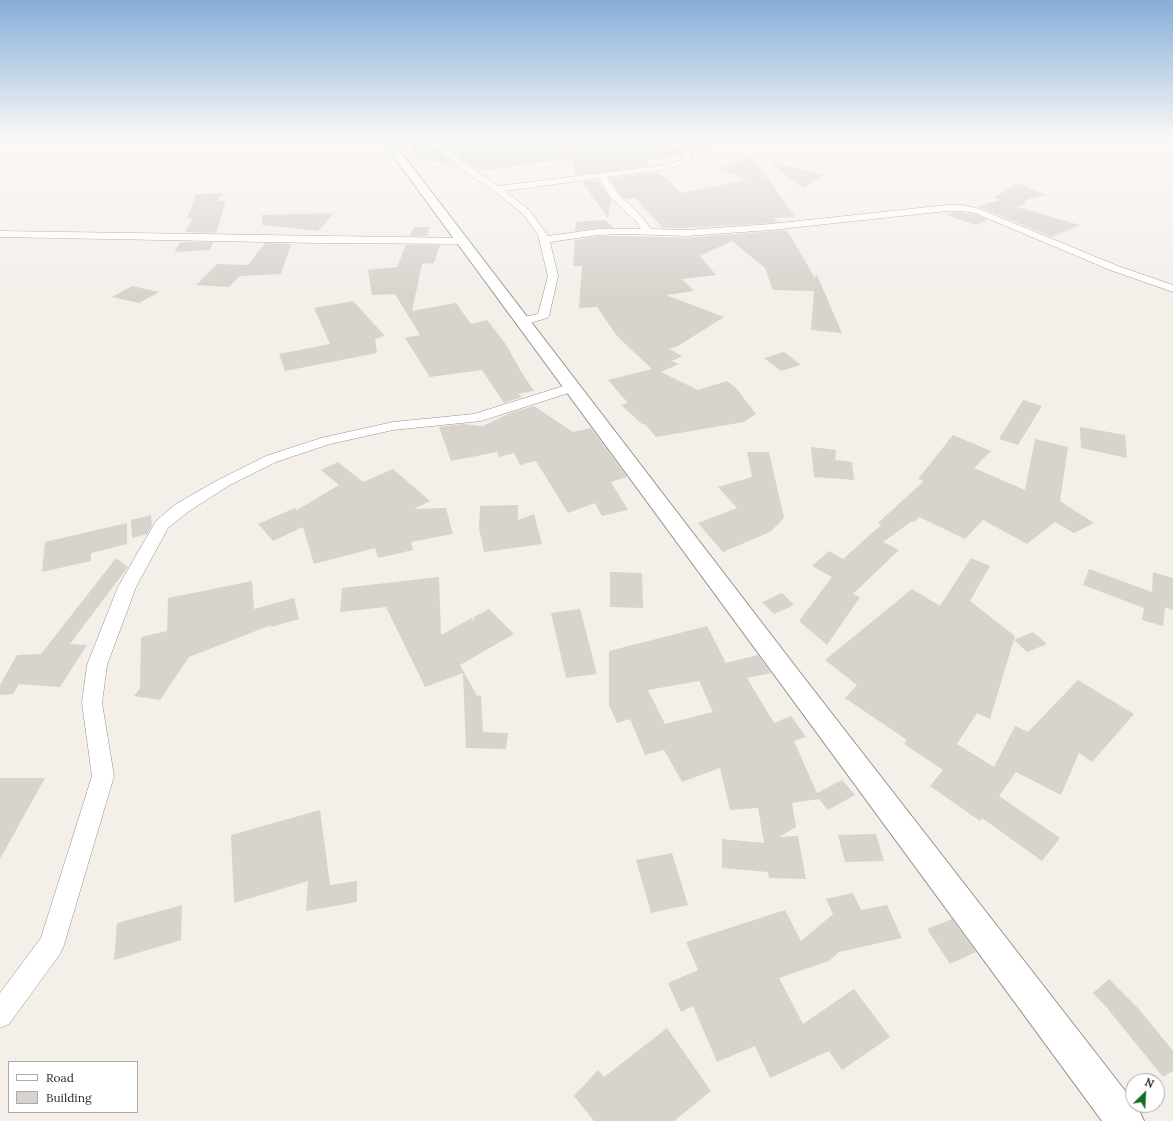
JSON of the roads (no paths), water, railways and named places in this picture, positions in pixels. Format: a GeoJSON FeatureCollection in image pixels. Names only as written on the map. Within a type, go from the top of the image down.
{"type":"FeatureCollection","features":[{"type":"Feature","properties":{"kind":"street"},"geometry":{"type":"LineString","coordinates":[[424,190],[464,241],[789,677],[1125,1121]]}},
{"type":"Feature","properties":{"kind":"street"},"geometry":{"type":"LineString","coordinates":[[499,190],[526,212],[543,235],[553,276],[543,316],[523,320]]}},
{"type":"Feature","properties":{"kind":"street"},"geometry":{"type":"LineString","coordinates":[[611,190],[639,219],[648,232]]}},
{"type":"Feature","properties":{"kind":"street"},"geometry":{"type":"LineString","coordinates":[[544,240],[598,232],[686,233],[763,228],[947,208],[961,208],[977,211],[1114,268],[1173,289]]}},
{"type":"Feature","properties":{"kind":"street"},"geometry":{"type":"LineString","coordinates":[[0,234],[312,240],[464,241]]}},
{"type":"Feature","properties":{"kind":"street"},"geometry":{"type":"LineString","coordinates":[[0,1015],[51,945],[103,776],[92,703],[97,665],[127,587],[162,525],[182,508],[223,483],[278,457],[326,441],[393,426],[476,418],[573,387]]}}]}
